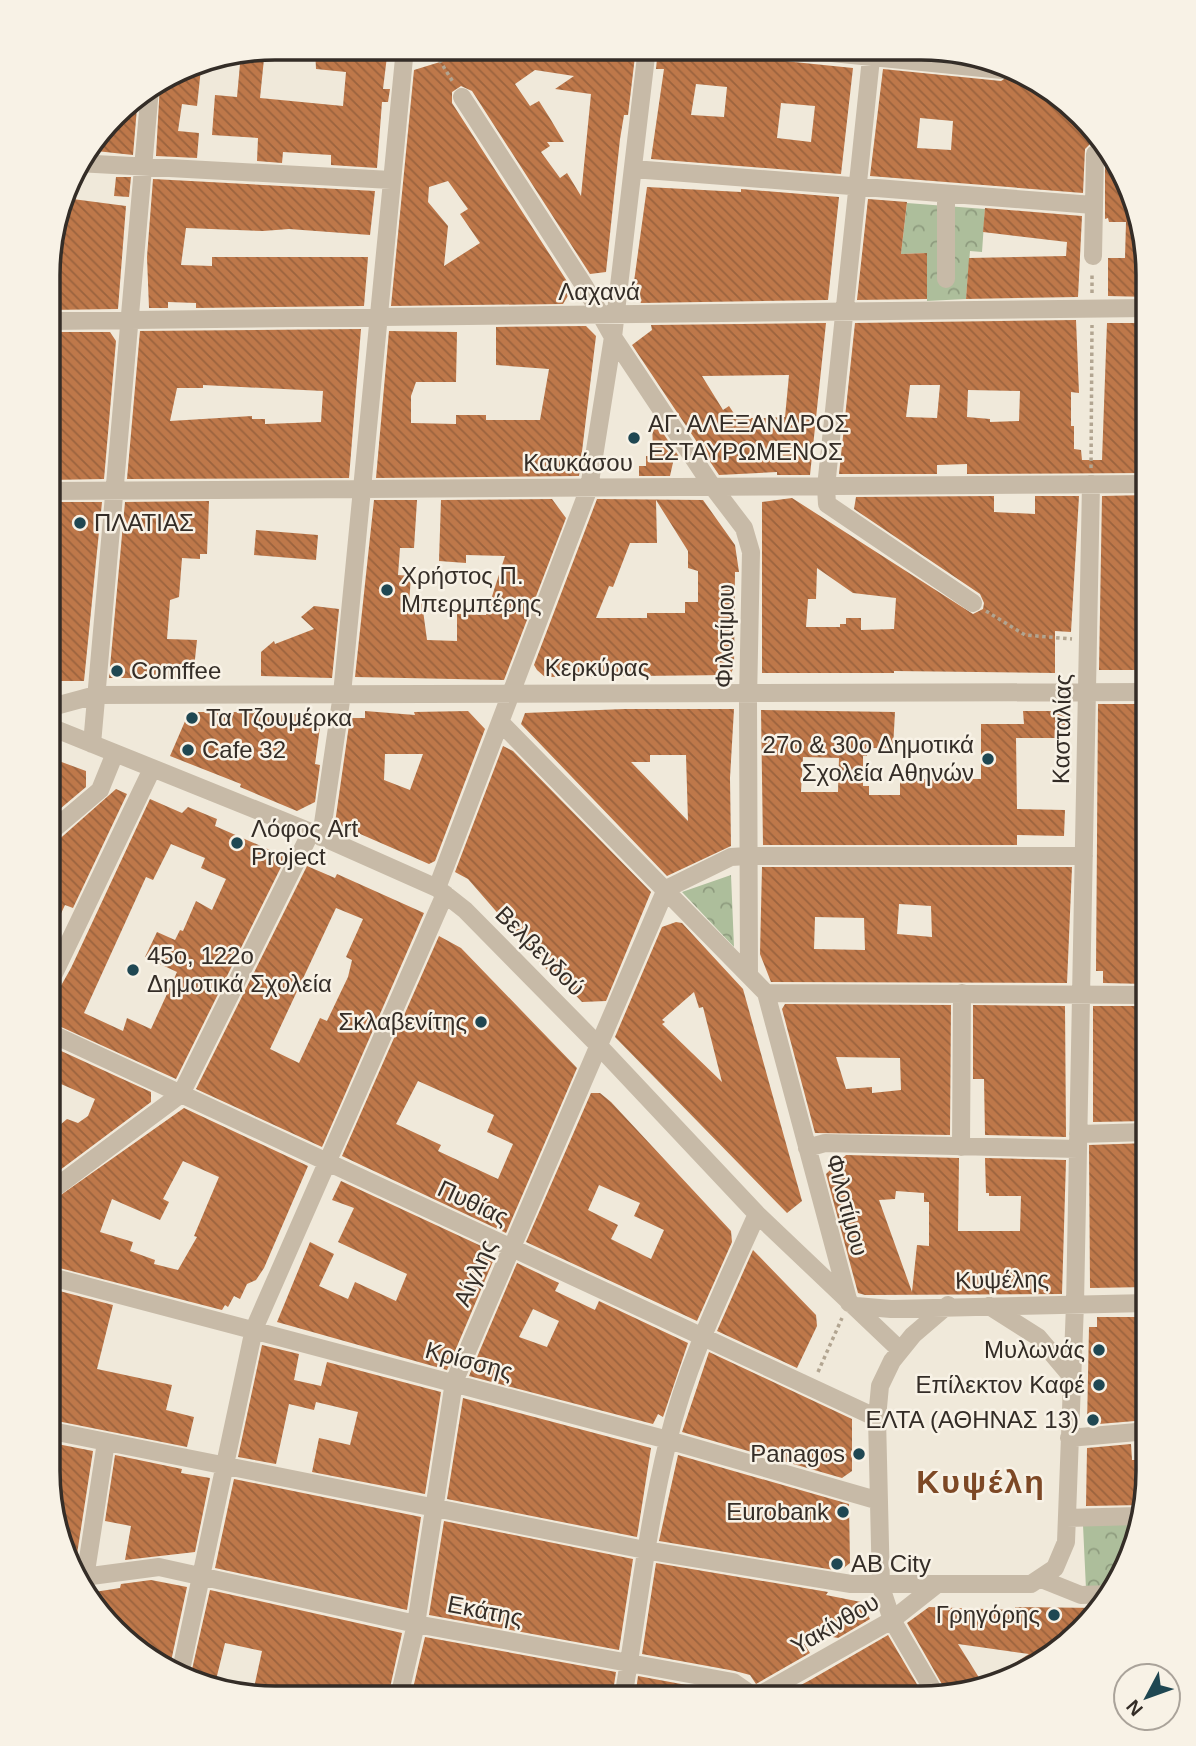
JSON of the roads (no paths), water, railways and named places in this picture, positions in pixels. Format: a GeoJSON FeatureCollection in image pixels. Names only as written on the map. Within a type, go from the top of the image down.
{"type":"FeatureCollection","features":[{"type":"Feature","properties":{"kind":"street"},"geometry":{"type":"LineString","coordinates":[[60,1184],[181,1094],[316,834],[342,694],[404,60]]}},
{"type":"Feature","properties":{"kind":"street"},"geometry":{"type":"LineString","coordinates":[[182,1665],[254,1329],[328,1162],[441,891],[589,488],[613,337],[609,316],[633,169],[646,60]]}},
{"type":"Feature","properties":{"kind":"street"},"geometry":{"type":"LineString","coordinates":[[870,60],[825,487],[827,504],[973,603]]}},
{"type":"Feature","properties":{"kind":"street"},"geometry":{"type":"LineString","coordinates":[[926,60],[974,66]]}},
{"type":"Feature","properties":{"kind":"street"},"geometry":{"type":"LineString","coordinates":[[463,97],[609,316]]}},
{"type":"Feature","properties":{"kind":"street"},"geometry":{"type":"LineString","coordinates":[[92,744],[149,101]]}},
{"type":"Feature","properties":{"kind":"street"},"geometry":{"type":"LineString","coordinates":[[1093,256],[1095,154]]}},
{"type":"Feature","properties":{"kind":"street"},"geometry":{"type":"LineString","coordinates":[[90,164],[391,180]]}},
{"type":"Feature","properties":{"kind":"street"},"geometry":{"type":"LineString","coordinates":[[633,169],[857,189],[1093,205]]}},
{"type":"Feature","properties":{"kind":"street"},"geometry":{"type":"LineString","coordinates":[[946,195],[946,279]]}},
{"type":"Feature","properties":{"kind":"street","name":"Λαχανά"},"geometry":{"type":"LineString","coordinates":[[60,321],[1136,308]]}},
{"type":"Feature","properties":{"kind":"street","name":"Φιλοτίμου"},"geometry":{"type":"LineString","coordinates":[[613,337],[712,486],[744,528],[751,552],[747,856],[749,975],[766,993],[852,1304]]}},
{"type":"Feature","properties":{"kind":"street","name":"Κασταλίας"},"geometry":{"type":"LineString","coordinates":[[1041,1579],[1055,1568],[1062,1555],[1067,1518],[1070,1376],[1075,1304],[1091,484]]}},
{"type":"Feature","properties":{"kind":"street","name":"Καυκάσου"},"geometry":{"type":"LineString","coordinates":[[60,491],[1136,484]]}},
{"type":"Feature","properties":{"kind":"street","name":"Κερκύρας"},"geometry":{"type":"LineString","coordinates":[[60,705],[96,695],[1136,692]]}},
{"type":"Feature","properties":{"kind":"street"},"geometry":{"type":"LineString","coordinates":[[501,723],[749,975]]}},
{"type":"Feature","properties":{"kind":"street","name":"Βελβενδού"},"geometry":{"type":"LineString","coordinates":[[60,731],[316,834],[441,891],[465,910],[598,1045],[757,1214],[901,1350]]}},
{"type":"Feature","properties":{"kind":"street"},"geometry":{"type":"LineString","coordinates":[[60,824],[100,790],[115,753]]}},
{"type":"Feature","properties":{"kind":"street"},"geometry":{"type":"LineString","coordinates":[[60,961],[152,769]]}},
{"type":"Feature","properties":{"kind":"street"},"geometry":{"type":"LineString","coordinates":[[666,889],[731,858],[747,856],[1084,856]]}},
{"type":"Feature","properties":{"kind":"street","name":"Αίγλης"},"geometry":{"type":"LineString","coordinates":[[402,1686],[416,1624],[454,1382],[666,889]]}},
{"type":"Feature","properties":{"kind":"street"},"geometry":{"type":"LineString","coordinates":[[766,993],[1136,995]]}},
{"type":"Feature","properties":{"kind":"street"},"geometry":{"type":"LineString","coordinates":[[961,1147],[962,993]]}},
{"type":"Feature","properties":{"kind":"street","name":"Πυθίας"},"geometry":{"type":"LineString","coordinates":[[60,1038],[877,1418]]}},
{"type":"Feature","properties":{"kind":"street"},"geometry":{"type":"LineString","coordinates":[[807,1147],[825,1143],[961,1147],[1078,1142],[1136,1134]]}},
{"type":"Feature","properties":{"kind":"street"},"geometry":{"type":"LineString","coordinates":[[624,1686],[645,1550],[668,1440],[702,1337],[757,1214]]}},
{"type":"Feature","properties":{"kind":"street","name":"Κρίσσης"},"geometry":{"type":"LineString","coordinates":[[60,1279],[454,1382],[876,1500]]}},
{"type":"Feature","properties":{"kind":"street","name":"Κυψέλης"},"geometry":{"type":"LineString","coordinates":[[852,1304],[891,1309],[1136,1303]]}},
{"type":"Feature","properties":{"kind":"street"},"geometry":{"type":"LineString","coordinates":[[931,1686],[892,1620],[881,1587],[876,1500],[877,1418],[880,1386],[901,1350],[948,1306]]}},
{"type":"Feature","properties":{"kind":"street"},"geometry":{"type":"LineString","coordinates":[[989,1306],[1038,1337],[1070,1376]]}},
{"type":"Feature","properties":{"kind":"street"},"geometry":{"type":"LineString","coordinates":[[1069,1438],[1136,1431]]}},
{"type":"Feature","properties":{"kind":"street"},"geometry":{"type":"LineString","coordinates":[[60,1432],[645,1550],[881,1587],[1023,1585],[1041,1579],[1081,1595],[1097,1594]]}},
{"type":"Feature","properties":{"kind":"street"},"geometry":{"type":"LineString","coordinates":[[82,1566],[106,1441]]}},
{"type":"Feature","properties":{"kind":"street"},"geometry":{"type":"LineString","coordinates":[[1067,1518],[1131,1516]]}},
{"type":"Feature","properties":{"kind":"street","name":"Εκάτης"},"geometry":{"type":"LineString","coordinates":[[88,1577],[159,1567],[416,1624],[733,1682],[739,1686]]}},
{"type":"Feature","properties":{"kind":"street","name":"Υακίνθου"},"geometry":{"type":"LineString","coordinates":[[777,1686],[892,1620],[935,1587]]}},
{"type":"Feature","properties":{"kind":"place","name":"ΑΓ. ΑΛΕΞΑΝΔΡΟΣ ΕΣΤΑΥΡΩΜΕΝΟΣ"},"geometry":{"type":"Point","coordinates":[634,438]}},
{"type":"Feature","properties":{"kind":"place","name":"ΠΛΑΤΙΑΣ"},"geometry":{"type":"Point","coordinates":[80,523]}},
{"type":"Feature","properties":{"kind":"place","name":"Χρήστος Π. Μπερμπέρης"},"geometry":{"type":"Point","coordinates":[387,590]}},
{"type":"Feature","properties":{"kind":"place","name":"Comffee"},"geometry":{"type":"Point","coordinates":[117,671]}},
{"type":"Feature","properties":{"kind":"place","name":"Τα Τζουμέρκα"},"geometry":{"type":"Point","coordinates":[192,718]}},
{"type":"Feature","properties":{"kind":"place","name":"Cafe 32"},"geometry":{"type":"Point","coordinates":[188,750]}},
{"type":"Feature","properties":{"kind":"place","name":"27ο & 30ο Δημοτικά Σχολεία Αθηνών"},"geometry":{"type":"Point","coordinates":[988,759]}},
{"type":"Feature","properties":{"kind":"place","name":"Λόφος Art Project"},"geometry":{"type":"Point","coordinates":[237,843]}},
{"type":"Feature","properties":{"kind":"place","name":"45ο, 122ο Δημοτικά Σχολεία"},"geometry":{"type":"Point","coordinates":[133,970]}},
{"type":"Feature","properties":{"kind":"place","name":"Σκλαβενίτης"},"geometry":{"type":"Point","coordinates":[481,1022]}},
{"type":"Feature","properties":{"kind":"place","name":"Μυλωνάς"},"geometry":{"type":"Point","coordinates":[1099,1350]}},
{"type":"Feature","properties":{"kind":"place","name":"Επίλεκτον Καφέ"},"geometry":{"type":"Point","coordinates":[1099,1385]}},
{"type":"Feature","properties":{"kind":"place","name":"ΕΛΤΑ (ΑΘΗΝΑΣ 13)"},"geometry":{"type":"Point","coordinates":[1093,1420]}},
{"type":"Feature","properties":{"kind":"place","name":"Panagos"},"geometry":{"type":"Point","coordinates":[859,1454]}},
{"type":"Feature","properties":{"kind":"place","name":"Eurobank"},"geometry":{"type":"Point","coordinates":[843,1512]}},
{"type":"Feature","properties":{"kind":"place","name":"AB City"},"geometry":{"type":"Point","coordinates":[837,1564]}},
{"type":"Feature","properties":{"kind":"place","name":"Γρηγόρης"},"geometry":{"type":"Point","coordinates":[1054,1615]}},
{"type":"Feature","properties":{"kind":"district","name":"Κυψέλη"},"geometry":{"type":"Point","coordinates":[981,1482]}}]}
